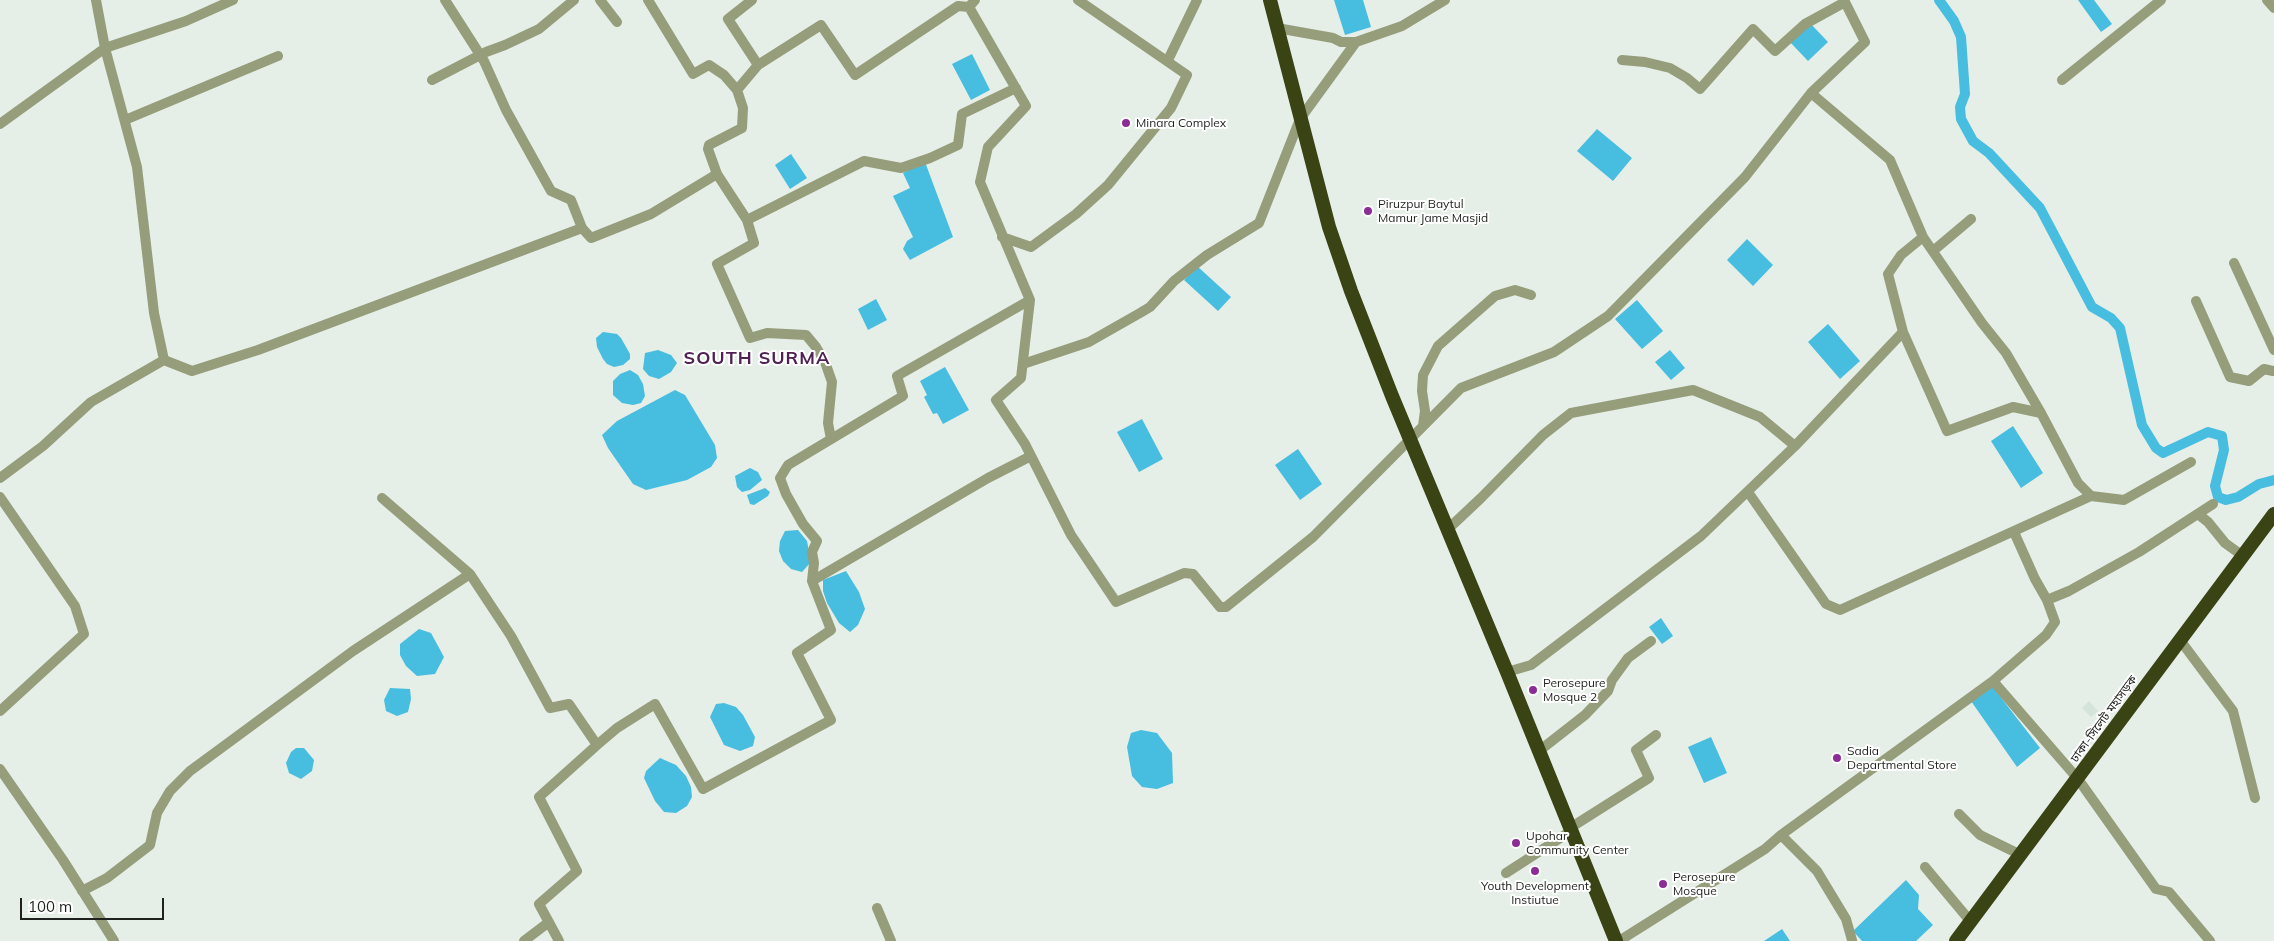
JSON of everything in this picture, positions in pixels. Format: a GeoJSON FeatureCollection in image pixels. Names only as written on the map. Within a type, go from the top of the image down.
{"type":"FeatureCollection","features":[{"type":"Feature","properties":{"kind":"highway"},"geometry":{"type":"LineString","coordinates":[[1270,0],[1328,227],[1351,291],[1447,530],[1617,941]]}},
{"type":"Feature","properties":{"kind":"highway","name":"ঢাকা-সিলেট মহাসড়ক"},"geometry":{"type":"LineString","coordinates":[[1956,941],[2274,514]]}},
{"type":"Feature","properties":{"kind":"street"},"geometry":{"type":"LineString","coordinates":[[96,0],[105,48],[137,167],[154,313],[164,360]]}},
{"type":"Feature","properties":{"kind":"street"},"geometry":{"type":"LineString","coordinates":[[0,124],[105,48],[186,21],[233,0]]}},
{"type":"Feature","properties":{"kind":"street"},"geometry":{"type":"LineString","coordinates":[[445,0],[480,55],[506,110],[551,191],[572,200],[582,228],[591,238],[650,214],[717,174]]}},
{"type":"Feature","properties":{"kind":"street"},"geometry":{"type":"LineString","coordinates":[[600,0],[617,22]]}},
{"type":"Feature","properties":{"kind":"street"},"geometry":{"type":"LineString","coordinates":[[648,0],[693,74],[709,65],[724,75],[737,90],[743,108],[742,128],[708,147],[717,174],[747,220],[754,243],[717,264],[750,338],[767,333],[806,335],[816,346],[825,362],[832,382],[828,423],[831,439]]}},
{"type":"Feature","properties":{"kind":"street"},"geometry":{"type":"LineString","coordinates":[[752,0],[728,19],[758,65]]}},
{"type":"Feature","properties":{"kind":"street"},"geometry":{"type":"LineString","coordinates":[[1002,237],[1031,247],[1076,214],[1108,185],[1171,108],[1187,75],[1168,60],[1078,0]]}},
{"type":"Feature","properties":{"kind":"street"},"geometry":{"type":"LineString","coordinates":[[1168,60],[1197,0]]}},
{"type":"Feature","properties":{"kind":"street"},"geometry":{"type":"LineString","coordinates":[[1277,28],[1333,38],[1341,42],[1356,42],[1402,26],[1445,0]]}},
{"type":"Feature","properties":{"kind":"street"},"geometry":{"type":"LineString","coordinates":[[2062,80],[2162,0]]}},
{"type":"Feature","properties":{"kind":"street"},"geometry":{"type":"LineString","coordinates":[[2267,0],[2274,8]]}},
{"type":"Feature","properties":{"kind":"street"},"geometry":{"type":"LineString","coordinates":[[432,80],[480,55],[538,29],[576,1]]}},
{"type":"Feature","properties":{"kind":"street"},"geometry":{"type":"LineString","coordinates":[[737,90],[758,65],[821,25],[855,75],[958,6],[972,4],[1026,106],[988,147],[980,182],[1030,300],[1022,378],[996,400],[1031,456],[1071,535],[1116,602],[1184,573],[1194,574],[1220,607],[1226,607],[1313,537],[1461,388],[1554,352],[1608,316],[1745,177],[1811,94],[1866,42],[1845,2],[1805,24],[1774,51],[1753,28],[1700,89],[1687,78],[1670,68],[1645,62],[1622,60]]}},
{"type":"Feature","properties":{"kind":"street"},"geometry":{"type":"LineString","coordinates":[[1023,364],[1089,342],[1140,313],[1150,307],[1174,281],[1207,255],[1259,223],[1300,119],[1356,42]]}},
{"type":"Feature","properties":{"kind":"street"},"geometry":{"type":"LineString","coordinates":[[125,120],[278,56]]}},
{"type":"Feature","properties":{"kind":"street"},"geometry":{"type":"LineString","coordinates":[[747,220],[864,161],[900,168],[930,158],[958,145],[962,114],[1016,88]]}},
{"type":"Feature","properties":{"kind":"street"},"geometry":{"type":"LineString","coordinates":[[1811,94],[1890,160],[1923,237],[1982,323],[2006,354],[2041,413],[2078,483],[2091,496]]}},
{"type":"Feature","properties":{"kind":"street"},"geometry":{"type":"LineString","coordinates":[[1933,251],[1971,219]]}},
{"type":"Feature","properties":{"kind":"street"},"geometry":{"type":"LineString","coordinates":[[0,478],[43,446],[91,402],[164,360],[192,370],[202,368],[258,350],[582,228]]}},
{"type":"Feature","properties":{"kind":"street"},"geometry":{"type":"LineString","coordinates":[[1923,237],[1901,255],[1888,274],[1903,332],[1947,431],[2013,407],[2041,413]]}},
{"type":"Feature","properties":{"kind":"street"},"geometry":{"type":"LineString","coordinates":[[2234,263],[2274,350]]}},
{"type":"Feature","properties":{"kind":"street"},"geometry":{"type":"LineString","coordinates":[[1422,426],[1425,411],[1422,392],[1423,375],[1438,346],[1495,296],[1515,290],[1531,294]]}},
{"type":"Feature","properties":{"kind":"street"},"geometry":{"type":"LineString","coordinates":[[559,941],[539,904],[577,871],[539,797],[617,728],[655,704],[703,789],[830,720],[797,653],[832,630],[812,581],[814,563],[812,552],[817,541],[802,524],[780,478],[788,465],[903,396],[897,376],[1030,300]]}},
{"type":"Feature","properties":{"kind":"street"},"geometry":{"type":"LineString","coordinates":[[2196,301],[2230,377],[2250,381],[2264,369],[2274,371]]}},
{"type":"Feature","properties":{"kind":"street"},"geometry":{"type":"LineString","coordinates":[[1507,672],[1531,666],[1701,536],[1795,446],[1903,332]]}},
{"type":"Feature","properties":{"kind":"street"},"geometry":{"type":"LineString","coordinates":[[1447,530],[1543,435],[1571,412],[1693,390],[1760,417],[1795,446]]}},
{"type":"Feature","properties":{"kind":"street"},"geometry":{"type":"LineString","coordinates":[[812,581],[988,478],[1031,456]]}},
{"type":"Feature","properties":{"kind":"street"},"geometry":{"type":"LineString","coordinates":[[1748,492],[1826,604],[1840,610],[2091,496],[2124,500],[2191,462]]}},
{"type":"Feature","properties":{"kind":"street"},"geometry":{"type":"LineString","coordinates":[[0,496],[75,606],[84,634],[0,711]]}},
{"type":"Feature","properties":{"kind":"street"},"geometry":{"type":"LineString","coordinates":[[382,498],[470,574],[511,636],[550,708],[569,704],[597,745]]}},
{"type":"Feature","properties":{"kind":"street"},"geometry":{"type":"LineString","coordinates":[[2047,600],[2069,591],[2139,552],[2213,504]]}},
{"type":"Feature","properties":{"kind":"street"},"geometry":{"type":"LineString","coordinates":[[2198,514],[2208,522],[2225,543],[2243,556]]}},
{"type":"Feature","properties":{"kind":"street"},"geometry":{"type":"LineString","coordinates":[[1617,941],[1765,849],[1781,834],[1993,681],[2046,635],[2055,622],[2047,600],[2014,532]]}},
{"type":"Feature","properties":{"kind":"street"},"geometry":{"type":"LineString","coordinates":[[82,890],[114,874],[150,845],[157,813],[170,791],[190,771],[354,651],[470,574]]}},
{"type":"Feature","properties":{"kind":"street"},"geometry":{"type":"LineString","coordinates":[[2180,640],[2233,711],[2255,798]]}},
{"type":"Feature","properties":{"kind":"street"},"geometry":{"type":"LineString","coordinates":[[1539,751],[1585,715],[1608,690],[1612,680],[1628,658],[1651,641]]}},
{"type":"Feature","properties":{"kind":"street"},"geometry":{"type":"LineString","coordinates":[[1993,681],[2078,779],[2156,888],[2169,892],[2210,941]]}},
{"type":"Feature","properties":{"kind":"street"},"geometry":{"type":"LineString","coordinates":[[1506,873],[1648,778],[1636,750],[1656,735]]}},
{"type":"Feature","properties":{"kind":"street"},"geometry":{"type":"LineString","coordinates":[[0,769],[82,890],[114,941]]}},
{"type":"Feature","properties":{"kind":"street"},"geometry":{"type":"LineString","coordinates":[[1959,814],[1980,835],[2021,855]]}},
{"type":"Feature","properties":{"kind":"street"},"geometry":{"type":"LineString","coordinates":[[1781,834],[1817,871],[1846,919],[1852,940]]}},
{"type":"Feature","properties":{"kind":"street"},"geometry":{"type":"LineString","coordinates":[[1925,867],[1970,922]]}},
{"type":"Feature","properties":{"kind":"street"},"geometry":{"type":"LineString","coordinates":[[877,908],[890,941]]}},
{"type":"Feature","properties":{"kind":"street"},"geometry":{"type":"LineString","coordinates":[[524,941],[549,922]]}},
{"type":"Feature","properties":{"kind":"shaded area"},"geometry":{"type":"Polygon","coordinates":[[[2089,701],[2098,711],[2091,717],[2082,708],[2089,701]]]}},
{"type":"Feature","properties":{"kind":"water"},"geometry":{"type":"Polygon","coordinates":[[[1334,0],[1363,0],[1371,27],[1345,35],[1334,0]]]}},
{"type":"Feature","properties":{"kind":"water"},"geometry":{"type":"Polygon","coordinates":[[[2078,0],[2094,0],[2112,24],[2101,32],[2078,0]]]}},
{"type":"Feature","properties":{"kind":"water"},"geometry":{"type":"Polygon","coordinates":[[[1810,23],[1828,42],[1808,61],[1790,42],[1810,23]]]}},
{"type":"Feature","properties":{"kind":"water"},"geometry":{"type":"Polygon","coordinates":[[[972,54],[990,90],[971,100],[952,64],[972,54]]]}},
{"type":"Feature","properties":{"kind":"water"},"geometry":{"type":"Polygon","coordinates":[[[1597,129],[1632,158],[1613,181],[1577,151],[1597,129]]]}},
{"type":"Feature","properties":{"kind":"water"},"geometry":{"type":"Polygon","coordinates":[[[791,154],[807,178],[790,189],[775,165],[791,154]]]}},
{"type":"Feature","properties":{"kind":"water"},"geometry":{"type":"Polygon","coordinates":[[[925,162],[953,237],[910,260],[903,249],[907,241],[913,237],[893,196],[910,188],[903,173],[925,162]]]}},
{"type":"Feature","properties":{"kind":"water"},"geometry":{"type":"Polygon","coordinates":[[[1747,239],[1773,265],[1753,286],[1727,260],[1747,239]]]}},
{"type":"Feature","properties":{"kind":"water"},"geometry":{"type":"Polygon","coordinates":[[[1197,266],[1231,297],[1218,311],[1184,280],[1197,266]]]}},
{"type":"Feature","properties":{"kind":"water"},"geometry":{"type":"Polygon","coordinates":[[[876,299],[887,320],[868,330],[858,309],[876,299]]]}},
{"type":"Feature","properties":{"kind":"water"},"geometry":{"type":"Polygon","coordinates":[[[1637,300],[1663,331],[1642,349],[1615,319],[1637,300]]]}},
{"type":"Feature","properties":{"kind":"water"},"geometry":{"type":"Polygon","coordinates":[[[1828,324],[1860,361],[1840,379],[1808,342],[1828,324]]]}},
{"type":"Feature","properties":{"kind":"water"},"geometry":{"type":"Polygon","coordinates":[[[603,332],[617,334],[621,338],[630,354],[630,359],[623,365],[614,367],[607,364],[603,359],[597,347],[596,338],[603,332]]]}},
{"type":"Feature","properties":{"kind":"water"},"geometry":{"type":"Polygon","coordinates":[[[658,350],[671,355],[677,363],[671,372],[659,379],[649,376],[643,369],[645,353],[658,350]]]}},
{"type":"Feature","properties":{"kind":"water"},"geometry":{"type":"Polygon","coordinates":[[[1670,350],[1685,368],[1671,380],[1655,362],[1670,350]]]}},
{"type":"Feature","properties":{"kind":"water"},"geometry":{"type":"Polygon","coordinates":[[[945,367],[969,410],[943,424],[937,413],[933,414],[924,397],[927,395],[920,381],[945,367]]]}},
{"type":"Feature","properties":{"kind":"water"},"geometry":{"type":"Polygon","coordinates":[[[630,370],[638,375],[643,384],[645,396],[641,403],[633,405],[622,403],[613,395],[613,381],[620,374],[630,370]]]}},
{"type":"Feature","properties":{"kind":"water"},"geometry":{"type":"Polygon","coordinates":[[[675,390],[685,395],[715,445],[717,458],[711,467],[687,480],[646,490],[633,484],[608,448],[602,435],[617,421],[675,390]]]}},
{"type":"Feature","properties":{"kind":"water"},"geometry":{"type":"Polygon","coordinates":[[[1142,419],[1163,459],[1139,472],[1117,432],[1142,419]]]}},
{"type":"Feature","properties":{"kind":"water"},"geometry":{"type":"Polygon","coordinates":[[[2013,426],[2043,473],[2021,488],[1991,441],[2013,426]]]}},
{"type":"Feature","properties":{"kind":"water"},"geometry":{"type":"Polygon","coordinates":[[[1298,449],[1322,484],[1300,500],[1275,465],[1298,449]]]}},
{"type":"Feature","properties":{"kind":"water"},"geometry":{"type":"Polygon","coordinates":[[[750,468],[758,472],[762,480],[750,490],[742,492],[737,487],[735,476],[750,468]]]}},
{"type":"Feature","properties":{"kind":"water"},"geometry":{"type":"Polygon","coordinates":[[[765,488],[770,492],[768,496],[754,505],[750,504],[747,495],[765,488]]]}},
{"type":"Feature","properties":{"kind":"water"},"geometry":{"type":"Polygon","coordinates":[[[798,530],[807,541],[811,562],[802,572],[791,569],[783,561],[779,551],[780,541],[785,531],[798,530]]]}},
{"type":"Feature","properties":{"kind":"water"},"geometry":{"type":"Polygon","coordinates":[[[846,571],[859,592],[865,609],[858,625],[850,632],[839,623],[827,603],[823,591],[823,580],[846,571]]]}},
{"type":"Feature","properties":{"kind":"water"},"geometry":{"type":"Polygon","coordinates":[[[1661,618],[1673,636],[1662,644],[1649,627],[1661,618]]]}},
{"type":"Feature","properties":{"kind":"water"},"geometry":{"type":"Polygon","coordinates":[[[419,629],[431,633],[444,657],[435,674],[417,676],[406,666],[400,655],[400,644],[419,629]]]}},
{"type":"Feature","properties":{"kind":"water"},"geometry":{"type":"Polygon","coordinates":[[[1992,686],[2040,748],[2017,767],[1971,701],[1992,686]]]}},
{"type":"Feature","properties":{"kind":"water"},"geometry":{"type":"Polygon","coordinates":[[[390,688],[410,689],[411,699],[408,712],[397,716],[386,711],[384,700],[390,688]]]}},
{"type":"Feature","properties":{"kind":"water"},"geometry":{"type":"Polygon","coordinates":[[[724,703],[736,707],[743,715],[755,737],[753,746],[740,751],[724,745],[710,717],[716,704],[724,703]]]}},
{"type":"Feature","properties":{"kind":"water"},"geometry":{"type":"Polygon","coordinates":[[[1141,730],[1157,733],[1172,753],[1173,783],[1157,789],[1142,787],[1132,776],[1127,747],[1131,733],[1141,730]]]}},
{"type":"Feature","properties":{"kind":"water"},"geometry":{"type":"Polygon","coordinates":[[[1711,737],[1727,773],[1704,783],[1688,747],[1711,737]]]}},
{"type":"Feature","properties":{"kind":"water"},"geometry":{"type":"Polygon","coordinates":[[[296,748],[304,748],[314,760],[312,771],[301,779],[289,773],[286,763],[291,752],[296,748]]]}},
{"type":"Feature","properties":{"kind":"water"},"geometry":{"type":"Polygon","coordinates":[[[660,758],[676,765],[686,776],[691,787],[692,797],[687,806],[676,813],[664,812],[655,801],[644,778],[646,771],[660,758]]]}},
{"type":"Feature","properties":{"kind":"water"},"geometry":{"type":"Polygon","coordinates":[[[1906,880],[1919,895],[1918,909],[1933,925],[1916,941],[1862,941],[1853,931],[1906,880]]]}},
{"type":"Feature","properties":{"kind":"water"},"geometry":{"type":"Polygon","coordinates":[[[1782,929],[1790,941],[1764,941],[1782,929]]]}},
{"type":"Feature","properties":{"kind":"waterway"},"geometry":{"type":"LineString","coordinates":[[1939,0],[1954,21],[1961,37],[1965,94],[1960,107],[1961,119],[1973,141],[1989,153],[2040,208],[2092,307],[2111,318],[2120,328],[2142,425],[2156,448],[2163,453],[2208,432],[2222,436],[2224,450],[2215,486],[2218,497],[2226,500],[2238,497],[2259,484],[2274,480]]}},
{"type":"Feature","properties":{"kind":"place","name":"Minara Complex"},"geometry":{"type":"Point","coordinates":[1126,123]}},
{"type":"Feature","properties":{"kind":"place","name":"Piruzpur Baytul Mamur Jame Masjid"},"geometry":{"type":"Point","coordinates":[1368,211]}},
{"type":"Feature","properties":{"kind":"place","name":"Perosepure Mosque 2"},"geometry":{"type":"Point","coordinates":[1533,690]}},
{"type":"Feature","properties":{"kind":"place","name":"Sadia Departmental Store"},"geometry":{"type":"Point","coordinates":[1837,758]}},
{"type":"Feature","properties":{"kind":"place","name":"Upohar Community Center"},"geometry":{"type":"Point","coordinates":[1516,843]}},
{"type":"Feature","properties":{"kind":"place","name":"Youth Development Instiutue"},"geometry":{"type":"Point","coordinates":[1535,871]}},
{"type":"Feature","properties":{"kind":"place","name":"Perosepure Mosque"},"geometry":{"type":"Point","coordinates":[1663,884]}},
{"type":"Feature","properties":{"kind":"district","name":"SOUTH SURMA"},"geometry":{"type":"Point","coordinates":[757,359]}}]}
